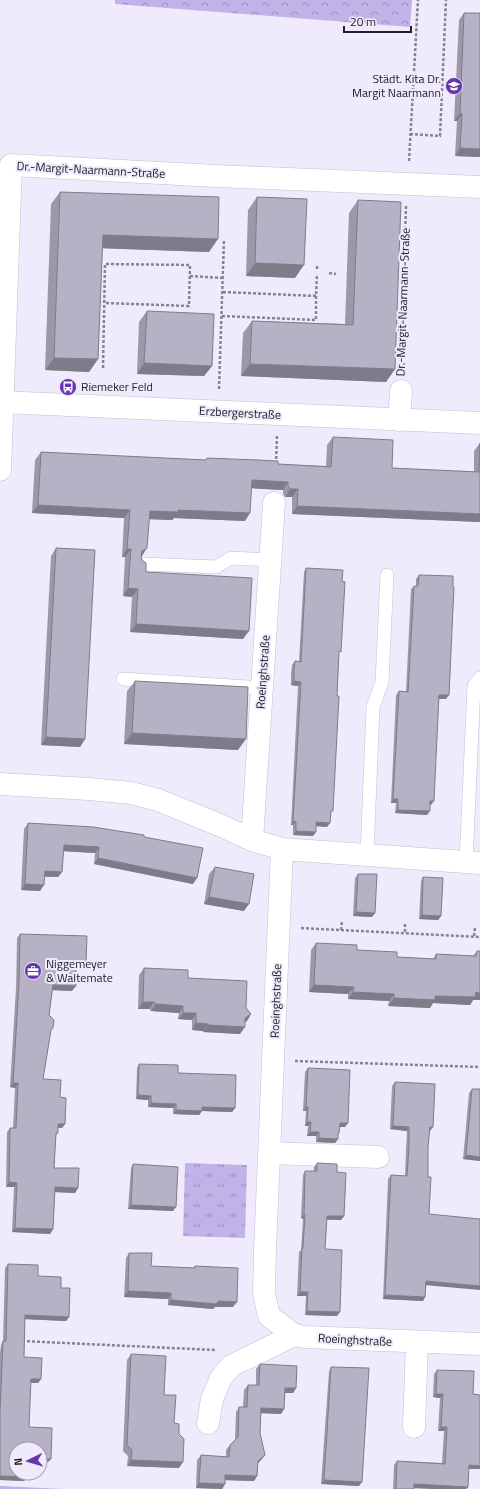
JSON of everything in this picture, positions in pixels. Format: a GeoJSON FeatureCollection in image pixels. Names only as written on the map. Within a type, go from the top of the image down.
{"type":"FeatureCollection","features":[{"type":"Feature","properties":{"kind":"street","name":"Dr.-Margit-Naarmann-Straße"},"geometry":{"type":"LineString","coordinates":[[1,402],[11,165],[216,176],[480,187]]}},
{"type":"Feature","properties":{"kind":"street","name":"Dr.-Margit-Naarmann-Straße"},"geometry":{"type":"LineString","coordinates":[[399,420],[401,391]]}},
{"type":"Feature","properties":{"kind":"street","name":"Erzbergerstraße"},"geometry":{"type":"LineString","coordinates":[[1,402],[480,423]]}},
{"type":"Feature","properties":{"kind":"street"},"geometry":{"type":"LineString","coordinates":[[0,470],[1,402]]}},
{"type":"Feature","properties":{"kind":"street","name":"Roeinghstraße"},"geometry":{"type":"LineString","coordinates":[[252,840],[274,503]]}},
{"type":"Feature","properties":{"kind":"street"},"geometry":{"type":"LineString","coordinates":[[0,784],[131,793],[158,800],[252,840],[282,849],[473,863]]}},
{"type":"Feature","properties":{"kind":"street","name":"Roeinghstraße"},"geometry":{"type":"LineString","coordinates":[[282,849],[265,1250],[264,1293],[268,1316],[294,1335],[305,1337],[417,1343],[480,1344]]}},
{"type":"Feature","properties":{"kind":"street"},"geometry":{"type":"LineString","coordinates":[[270,1153],[378,1157]]}},
{"type":"Feature","properties":{"kind":"street"},"geometry":{"type":"LineString","coordinates":[[208,1423],[212,1399],[221,1378],[231,1366],[294,1335]]}},
{"type":"Feature","properties":{"kind":"street"},"geometry":{"type":"LineString","coordinates":[[414,1427],[417,1343]]}},
{"type":"Feature","properties":{"kind":"lane"},"geometry":{"type":"LineString","coordinates":[[143,564],[216,567],[231,558],[270,560]]}},
{"type":"Feature","properties":{"kind":"lane"},"geometry":{"type":"LineString","coordinates":[[367,855],[373,707],[382,682],[387,575]]}},
{"type":"Feature","properties":{"kind":"lane"},"geometry":{"type":"LineString","coordinates":[[473,863],[474,686],[480,678]]}},
{"type":"Feature","properties":{"kind":"lane"},"geometry":{"type":"LineString","coordinates":[[123,679],[262,688]]}},
{"type":"Feature","properties":{"kind":"path","name":"Dr.-Margit-Naarmann-Straße"},"geometry":{"type":"LineString","coordinates":[[401,391],[410,134],[418,0]]}},
{"type":"Feature","properties":{"kind":"path"},"geometry":{"type":"LineString","coordinates":[[410,134],[440,136],[446,0]]}},
{"type":"Feature","properties":{"kind":"path"},"geometry":{"type":"LineString","coordinates":[[219,412],[224,239]]}},
{"type":"Feature","properties":{"kind":"path"},"geometry":{"type":"LineString","coordinates":[[104,368],[105,264],[190,265],[189,306],[105,303]]}},
{"type":"Feature","properties":{"kind":"path"},"geometry":{"type":"LineString","coordinates":[[222,316],[316,320],[317,266]]}},
{"type":"Feature","properties":{"kind":"path"},"geometry":{"type":"LineString","coordinates":[[329,273],[336,274]]}},
{"type":"Feature","properties":{"kind":"path"},"geometry":{"type":"LineString","coordinates":[[190,276],[223,278]]}},
{"type":"Feature","properties":{"kind":"path"},"geometry":{"type":"LineString","coordinates":[[223,292],[316,296]]}},
{"type":"Feature","properties":{"kind":"path"},"geometry":{"type":"LineString","coordinates":[[274,503],[278,415]]}},
{"type":"Feature","properties":{"kind":"path"},"geometry":{"type":"LineString","coordinates":[[341,930],[342,921]]}},
{"type":"Feature","properties":{"kind":"path"},"geometry":{"type":"LineString","coordinates":[[405,924],[405,932]]}},
{"type":"Feature","properties":{"kind":"path"},"geometry":{"type":"LineString","coordinates":[[279,927],[405,932],[480,937]]}},
{"type":"Feature","properties":{"kind":"path"},"geometry":{"type":"LineString","coordinates":[[474,928],[474,936]]}},
{"type":"Feature","properties":{"kind":"path"},"geometry":{"type":"LineString","coordinates":[[274,1060],[480,1067]]}},
{"type":"Feature","properties":{"kind":"path"},"geometry":{"type":"LineString","coordinates":[[16,1340],[222,1350]]}},
{"type":"Feature","properties":{"kind":"green space"},"geometry":{"type":"Polygon","coordinates":[[[115,0],[412,0],[410,27],[115,4],[115,0]]]}},
{"type":"Feature","properties":{"kind":"green space"},"geometry":{"type":"Polygon","coordinates":[[[185,1163],[247,1165],[245,1238],[183,1236],[185,1163]]]}},
{"type":"Feature","properties":{"kind":"green space"},"geometry":{"type":"Polygon","coordinates":[[[0,1486],[64,1489],[0,1489],[0,1486]]]}},
{"type":"Feature","properties":{"kind":"building"},"geometry":{"type":"Polygon","coordinates":[[[464,13],[480,13],[480,149],[460,148],[464,13]]]}},
{"type":"Feature","properties":{"kind":"building"},"geometry":{"type":"Polygon","coordinates":[[[60,192],[219,197],[218,239],[103,235],[98,359],[54,358],[60,192]]]}},
{"type":"Feature","properties":{"kind":"building"},"geometry":{"type":"Polygon","coordinates":[[[257,197],[307,199],[304,265],[255,263],[257,197]]]}},
{"type":"Feature","properties":{"kind":"building"},"geometry":{"type":"Polygon","coordinates":[[[358,200],[401,202],[395,369],[250,364],[252,321],[353,325],[358,200]]]}},
{"type":"Feature","properties":{"kind":"building"},"geometry":{"type":"Polygon","coordinates":[[[147,311],[214,314],[212,366],[144,363],[147,311]]]}},
{"type":"Feature","properties":{"kind":"building"},"geometry":{"type":"Polygon","coordinates":[[[333,437],[393,440],[392,468],[479,472],[480,443],[480,514],[297,506],[298,489],[290,489],[288,482],[252,480],[250,513],[178,510],[178,512],[150,511],[147,548],[142,551],[141,556],[142,560],[146,563],[146,572],[252,578],[249,631],[136,624],[138,589],[128,588],[131,549],[127,549],[130,510],[38,505],[41,452],[206,460],[207,458],[278,461],[278,464],[331,467],[333,437]]]}},
{"type":"Feature","properties":{"kind":"building"},"geometry":{"type":"Polygon","coordinates":[[[56,548],[95,550],[85,739],[46,737],[56,548]]]}},
{"type":"Feature","properties":{"kind":"building"},"geometry":{"type":"Polygon","coordinates":[[[306,568],[343,570],[342,581],[345,582],[341,652],[339,651],[337,696],[339,696],[333,811],[331,811],[330,823],[316,822],[316,832],[296,831],[296,822],[293,821],[301,682],[294,681],[294,671],[295,661],[301,662],[306,568]]]}},
{"type":"Feature","properties":{"kind":"building"},"geometry":{"type":"Polygon","coordinates":[[[419,575],[453,576],[454,587],[449,695],[439,695],[434,801],[430,801],[430,811],[398,810],[398,799],[393,799],[399,691],[408,692],[414,586],[418,586],[419,575]]]}},
{"type":"Feature","properties":{"kind":"building"},"geometry":{"type":"Polygon","coordinates":[[[135,681],[248,687],[246,739],[132,733],[135,681]]]}},
{"type":"Feature","properties":{"kind":"building"},"geometry":{"type":"Polygon","coordinates":[[[28,823],[93,827],[144,835],[144,837],[203,848],[197,878],[98,858],[99,847],[64,845],[62,872],[45,871],[44,885],[25,884],[28,823]]]}},
{"type":"Feature","properties":{"kind":"building"},"geometry":{"type":"Polygon","coordinates":[[[215,867],[254,874],[249,904],[209,897],[215,867]]]}},
{"type":"Feature","properties":{"kind":"building"},"geometry":{"type":"Polygon","coordinates":[[[358,874],[377,874],[375,913],[356,912],[358,874]]]}},
{"type":"Feature","properties":{"kind":"building"},"geometry":{"type":"Polygon","coordinates":[[[423,877],[443,878],[441,916],[422,915],[423,877]]]}},
{"type":"Feature","properties":{"kind":"building"},"geometry":{"type":"Polygon","coordinates":[[[20,934],[87,936],[86,963],[76,963],[76,986],[53,985],[49,1015],[54,1020],[43,1079],[61,1080],[60,1097],[66,1098],[65,1124],[58,1124],[58,1133],[56,1133],[54,1168],[79,1168],[78,1188],[55,1187],[53,1229],[15,1228],[17,1183],[9,1182],[10,1128],[16,1128],[18,1083],[13,1083],[19,983],[20,934]]]}},
{"type":"Feature","properties":{"kind":"building"},"geometry":{"type":"Polygon","coordinates":[[[316,943],[357,945],[357,950],[397,952],[397,957],[436,959],[436,954],[476,956],[477,951],[480,951],[480,993],[476,992],[475,997],[435,996],[435,1000],[394,998],[394,994],[353,992],[354,987],[314,985],[316,943]]]}},
{"type":"Feature","properties":{"kind":"building"},"geometry":{"type":"Polygon","coordinates":[[[144,968],[188,970],[188,978],[247,981],[246,1008],[251,1014],[245,1018],[245,1027],[196,1023],[196,1013],[183,1013],[183,1006],[143,1002],[144,968]]]}},
{"type":"Feature","properties":{"kind":"building"},"geometry":{"type":"Polygon","coordinates":[[[139,1064],[178,1065],[178,1073],[236,1075],[235,1108],[202,1107],[202,1111],[176,1110],[176,1104],[151,1103],[151,1096],[138,1095],[139,1064]]]}},
{"type":"Feature","properties":{"kind":"building"},"geometry":{"type":"Polygon","coordinates":[[[308,1068],[350,1070],[348,1123],[340,1123],[338,1139],[319,1138],[319,1132],[310,1132],[311,1122],[307,1122],[308,1107],[306,1107],[308,1068]]]}},
{"type":"Feature","properties":{"kind":"building"},"geometry":{"type":"Polygon","coordinates":[[[395,1082],[435,1084],[433,1127],[430,1127],[428,1147],[428,1177],[431,1177],[429,1214],[480,1219],[480,1286],[426,1281],[425,1297],[385,1295],[391,1175],[407,1176],[409,1146],[409,1127],[393,1126],[395,1082]]]}},
{"type":"Feature","properties":{"kind":"building"},"geometry":{"type":"Polygon","coordinates":[[[472,1089],[480,1089],[480,1157],[466,1155],[472,1089]]]}},
{"type":"Feature","properties":{"kind":"building"},"geometry":{"type":"Polygon","coordinates":[[[317,1163],[337,1164],[337,1172],[346,1173],[344,1216],[327,1216],[325,1249],[342,1250],[340,1312],[307,1311],[308,1292],[300,1292],[305,1215],[305,1171],[317,1171],[317,1163]]]}},
{"type":"Feature","properties":{"kind":"building"},"geometry":{"type":"Polygon","coordinates":[[[133,1164],[178,1167],[176,1207],[131,1205],[133,1164]]]}},
{"type":"Feature","properties":{"kind":"building"},"geometry":{"type":"Polygon","coordinates":[[[129,1253],[152,1253],[151,1266],[238,1268],[237,1302],[219,1301],[216,1304],[171,1300],[171,1293],[128,1291],[129,1253]]]}},
{"type":"Feature","properties":{"kind":"building"},"geometry":{"type":"Polygon","coordinates":[[[8,1264],[38,1265],[38,1276],[61,1277],[61,1288],[70,1288],[69,1317],[25,1315],[24,1357],[42,1358],[41,1379],[31,1379],[29,1427],[52,1428],[51,1459],[48,1459],[48,1441],[8,1441],[8,1476],[0,1476],[0,1411],[3,1341],[6,1341],[8,1264]]]}},
{"type":"Feature","properties":{"kind":"building"},"geometry":{"type":"Polygon","coordinates":[[[131,1354],[166,1356],[164,1395],[176,1395],[174,1423],[179,1424],[179,1434],[184,1439],[183,1462],[131,1460],[132,1450],[127,1445],[131,1354]]]}},
{"type":"Feature","properties":{"kind":"building"},"geometry":{"type":"Polygon","coordinates":[[[260,1364],[297,1366],[296,1388],[285,1388],[284,1409],[261,1408],[260,1433],[265,1455],[258,1461],[257,1476],[225,1475],[225,1484],[199,1483],[201,1455],[229,1457],[230,1445],[238,1437],[239,1407],[247,1407],[248,1385],[259,1385],[260,1364]]]}},
{"type":"Feature","properties":{"kind":"building"},"geometry":{"type":"Polygon","coordinates":[[[331,1367],[369,1368],[362,1482],[324,1480],[331,1367]]]}},
{"type":"Feature","properties":{"kind":"building"},"geometry":{"type":"Polygon","coordinates":[[[437,1370],[474,1371],[473,1394],[480,1395],[480,1466],[469,1465],[468,1487],[414,1484],[414,1489],[396,1489],[397,1461],[445,1464],[447,1427],[441,1427],[443,1394],[436,1394],[437,1370]]]}},
{"type":"Feature","properties":{"kind":"place","name":"Städt. Kita Dr. Margit Naarmann"},"geometry":{"type":"Point","coordinates":[454,86]}},
{"type":"Feature","properties":{"kind":"place","name":"Riemeker Feld"},"geometry":{"type":"Point","coordinates":[68,387]}},
{"type":"Feature","properties":{"kind":"place","name":"Niggemeyer & Waltemate"},"geometry":{"type":"Point","coordinates":[33,971]}}]}
